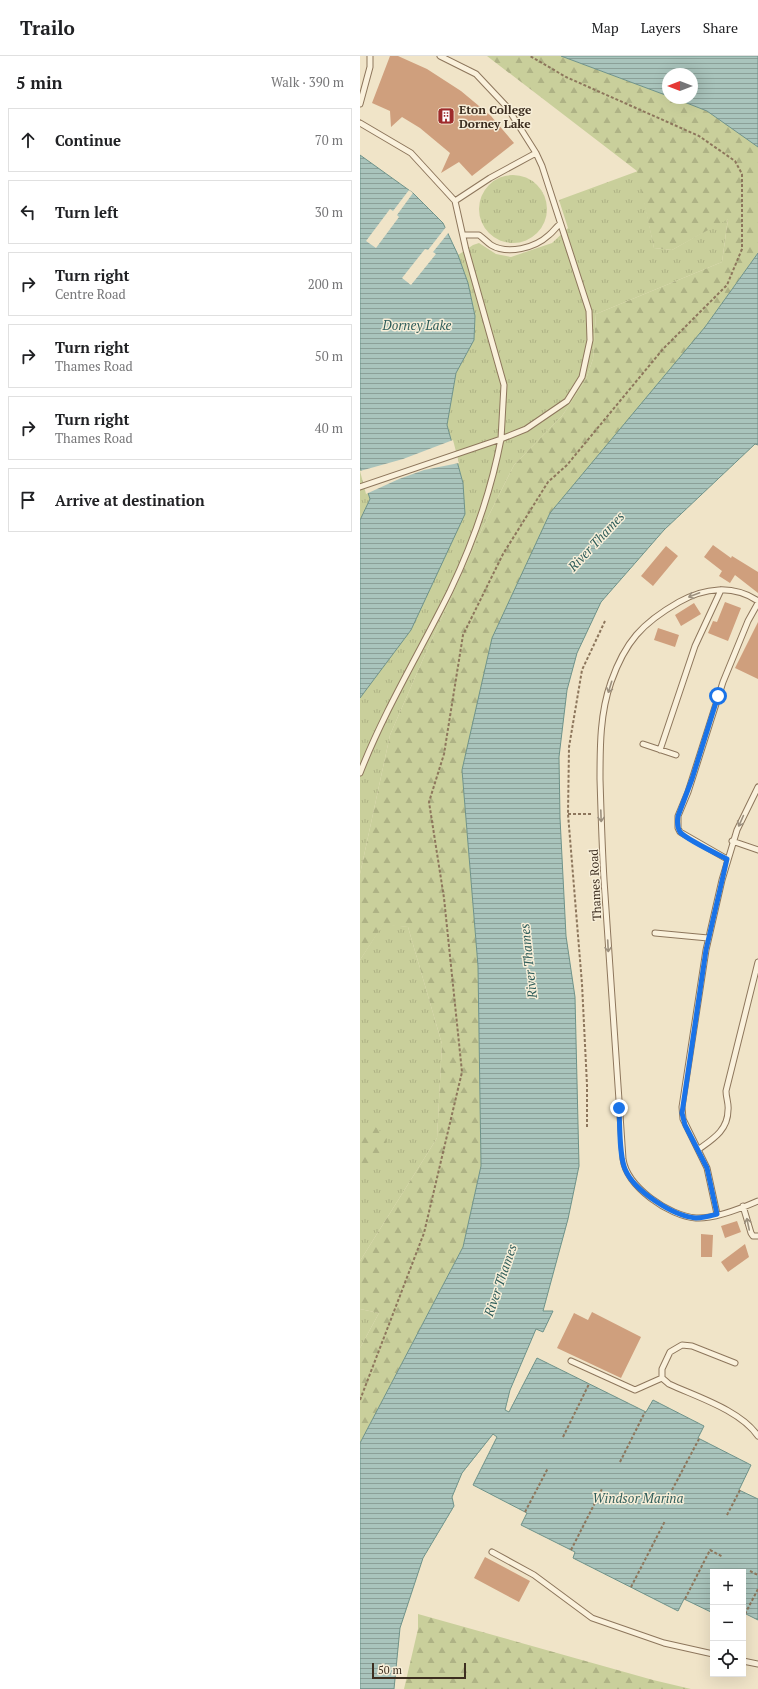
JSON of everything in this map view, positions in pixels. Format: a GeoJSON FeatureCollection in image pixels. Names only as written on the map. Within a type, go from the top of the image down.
{"type":"FeatureCollection","features":[{"type":"Feature","properties":{"kind":"lane"},"geometry":{"type":"LineString","coordinates":[[360,104],[370,67],[370,56]]}},
{"type":"Feature","properties":{"kind":"lane"},"geometry":{"type":"LineString","coordinates":[[360,487],[526,429],[567,401],[582,377],[590,340],[589,311],[542,166],[536,153],[507,107],[476,74],[440,56]]}},
{"type":"Feature","properties":{"kind":"lane"},"geometry":{"type":"LineString","coordinates":[[360,123],[411,153],[455,201],[464,235],[466,250],[504,385],[501,439],[496,465],[487,497],[450,590],[398,689],[360,772]]}},
{"type":"Feature","properties":{"kind":"lane"},"geometry":{"type":"LineString","coordinates":[[455,201],[490,178],[536,153]]}},
{"type":"Feature","properties":{"kind":"lane"},"geometry":{"type":"LineString","coordinates":[[464,235],[479,235],[491,245],[508,251],[520,249],[537,243],[549,236],[560,224]]}},
{"type":"Feature","properties":{"kind":"lane"},"geometry":{"type":"LineString","coordinates":[[660,750],[695,646],[721,590]]}},
{"type":"Feature","properties":{"kind":"lane","name":"Thames Road"},"geometry":{"type":"LineString","coordinates":[[758,602],[744,594],[721,590],[704,592],[694,595],[654,617],[638,632],[623,655],[611,683],[602,727],[601,814],[611,994],[624,1165],[629,1176],[639,1188],[674,1212],[695,1218],[717,1214],[758,1201]]}},
{"type":"Feature","properties":{"kind":"lane"},"geometry":{"type":"LineString","coordinates":[[727,859],[680,832],[678,828],[678,816],[688,792],[728,668],[748,621],[758,602]]}},
{"type":"Feature","properties":{"kind":"lane"},"geometry":{"type":"LineString","coordinates":[[643,744],[676,755]]}},
{"type":"Feature","properties":{"kind":"lane"},"geometry":{"type":"LineString","coordinates":[[717,1214],[707,1168],[683,1119],[682,1107],[708,938],[732,842],[740,821],[758,787]]}},
{"type":"Feature","properties":{"kind":"lane"},"geometry":{"type":"LineString","coordinates":[[732,842],[758,850]]}},
{"type":"Feature","properties":{"kind":"lane"},"geometry":{"type":"LineString","coordinates":[[655,933],[708,938]]}},
{"type":"Feature","properties":{"kind":"lane"},"geometry":{"type":"LineString","coordinates":[[698,1149],[720,1133],[726,1123],[728,1111],[726,1091],[758,962]]}},
{"type":"Feature","properties":{"kind":"lane"},"geometry":{"type":"LineString","coordinates":[[743,1206],[751,1234],[753,1236],[758,1236]]}},
{"type":"Feature","properties":{"kind":"lane"},"geometry":{"type":"LineString","coordinates":[[735,1363],[692,1346],[682,1345],[670,1352],[662,1369],[662,1378],[668,1384],[734,1414],[751,1426],[758,1436]]}},
{"type":"Feature","properties":{"kind":"lane"},"geometry":{"type":"LineString","coordinates":[[570,1362],[635,1390],[662,1378]]}},
{"type":"Feature","properties":{"kind":"lane"},"geometry":{"type":"LineString","coordinates":[[492,1552],[534,1575],[592,1618],[664,1643],[710,1653]]}},
{"type":"Feature","properties":{"kind":"lane"},"geometry":{"type":"LineString","coordinates":[[746,1662],[758,1664]]}},
{"type":"Feature","properties":{"kind":"path"},"geometry":{"type":"LineString","coordinates":[[360,1400],[424,1233],[462,1072],[444,898],[429,802],[444,754],[463,635],[503,554],[548,482],[567,465],[663,349],[727,285],[742,249],[742,174],[735,161],[699,136],[566,77],[530,56]]}},
{"type":"Feature","properties":{"kind":"path"},"geometry":{"type":"LineString","coordinates":[[587,1127],[587,1085],[582,984],[568,814],[569,747],[582,670],[605,621]]}},
{"type":"Feature","properties":{"kind":"path"},"geometry":{"type":"LineString","coordinates":[[568,814],[601,814]]}},
{"type":"Feature","properties":{"kind":"path"},"geometry":{"type":"LineString","coordinates":[[563,1436],[590,1384]]}},
{"type":"Feature","properties":{"kind":"path"},"geometry":{"type":"LineString","coordinates":[[620,1462],[645,1412]]}},
{"type":"Feature","properties":{"kind":"path"},"geometry":{"type":"LineString","coordinates":[[672,1490],[698,1439]]}},
{"type":"Feature","properties":{"kind":"path"},"geometry":{"type":"LineString","coordinates":[[525,1512],[548,1468]]}},
{"type":"Feature","properties":{"kind":"path"},"geometry":{"type":"LineString","coordinates":[[571,1550],[602,1489]]}},
{"type":"Feature","properties":{"kind":"path"},"geometry":{"type":"LineString","coordinates":[[727,1515],[740,1490]]}},
{"type":"Feature","properties":{"kind":"path"},"geometry":{"type":"LineString","coordinates":[[631,1588],[665,1521]]}},
{"type":"Feature","properties":{"kind":"path"},"geometry":{"type":"LineString","coordinates":[[685,1599],[710,1550],[724,1557]]}},
{"type":"Feature","properties":{"kind":"path"},"geometry":{"type":"LineString","coordinates":[[750,1571],[758,1575]]}},
{"type":"Feature","properties":{"kind":"path"},"geometry":{"type":"LineString","coordinates":[[746,1612],[758,1589]]}},
{"type":"Feature","properties":{"kind":"green space"},"geometry":{"type":"Polygon","coordinates":[[[487,56],[561,56],[662,94],[662,104],[689,104],[707,111],[758,147],[758,253],[705,327],[462,770],[478,966],[481,1166],[463,1247],[360,1443],[360,1348],[379,1313],[360,1309],[360,1261],[437,1138],[442,1044],[408,927],[383,925],[360,960],[360,874],[390,735],[482,529],[514,465],[562,416],[586,379],[593,359],[596,314],[722,262],[728,219],[672,250],[654,248],[637,171],[487,56]]]}},
{"type":"Feature","properties":{"kind":"green space"},"geometry":{"type":"Polygon","coordinates":[[[638,171],[654,248],[672,250],[728,218],[722,262],[596,314],[593,359],[586,379],[562,416],[514,465],[482,529],[390,735],[360,874],[360,698],[411,630],[463,483],[447,425],[456,373],[474,340],[475,316],[468,283],[458,255],[473,245],[479,243],[496,254],[511,257],[552,243],[568,228],[559,200],[638,171]]]}},
{"type":"Feature","properties":{"kind":"green space"},"geometry":{"type":"Polygon","coordinates":[[[506,175],[520,175],[532,181],[541,190],[547,202],[545,222],[537,233],[526,241],[520,243],[506,243],[500,241],[489,233],[481,222],[479,216],[479,202],[481,196],[489,185],[500,177],[506,175]]]}},
{"type":"Feature","properties":{"kind":"green space"},"geometry":{"type":"Polygon","coordinates":[[[360,467],[370,499],[360,520],[360,467]]]}},
{"type":"Feature","properties":{"kind":"green space"},"geometry":{"type":"Polygon","coordinates":[[[383,924],[408,927],[442,1044],[437,1138],[360,1261],[360,960],[383,924]]]}},
{"type":"Feature","properties":{"kind":"green space"},"geometry":{"type":"Polygon","coordinates":[[[374,1125],[387,1139],[383,1149],[376,1159],[360,1176],[360,1132],[374,1125]]]}},
{"type":"Feature","properties":{"kind":"green space"},"geometry":{"type":"Polygon","coordinates":[[[360,1309],[379,1313],[360,1348],[360,1309]]]}},
{"type":"Feature","properties":{"kind":"green space"},"geometry":{"type":"Polygon","coordinates":[[[418,1614],[653,1680],[691,1689],[404,1689],[418,1629],[418,1614]]]}},
{"type":"Feature","properties":{"kind":"water"},"geometry":{"type":"Polygon","coordinates":[[[561,56],[758,56],[758,147],[707,111],[689,104],[698,104],[698,68],[662,68],[662,94],[561,56]]]}},
{"type":"Feature","properties":{"kind":"water","name":"Dorney Lake"},"geometry":{"type":"Polygon","coordinates":[[[360,155],[413,193],[443,223],[458,255],[468,283],[475,316],[474,340],[456,373],[447,425],[463,483],[465,514],[411,630],[360,698],[360,520],[370,499],[360,467],[360,155]]]}},
{"type":"Feature","properties":{"kind":"water"},"geometry":{"type":"Polygon","coordinates":[[[758,253],[758,445],[755,444],[664,530],[601,602],[577,653],[567,690],[559,757],[560,818],[566,936],[575,997],[579,1166],[568,1219],[543,1311],[553,1311],[543,1332],[536,1329],[510,1390],[505,1410],[509,1412],[537,1358],[646,1412],[653,1400],[704,1426],[698,1438],[751,1465],[739,1490],[758,1499],[758,1620],[746,1614],[746,1569],[710,1569],[710,1612],[684,1599],[678,1611],[573,1558],[575,1552],[521,1525],[527,1513],[473,1485],[497,1437],[493,1434],[462,1473],[452,1497],[454,1506],[423,1558],[400,1628],[394,1689],[360,1689],[360,1443],[463,1247],[481,1166],[478,966],[462,770],[492,638],[550,513],[705,327],[758,253]]]}},
{"type":"Feature","properties":{"kind":"pier"},"geometry":{"type":"Polygon","coordinates":[[[409,190],[413,193],[397,215],[399,217],[376,248],[366,241],[390,209],[393,211],[409,190]]]}},
{"type":"Feature","properties":{"kind":"pier"},"geometry":{"type":"Polygon","coordinates":[[[446,227],[449,232],[433,252],[436,254],[411,285],[402,278],[425,249],[428,250],[446,227]]]}},
{"type":"Feature","properties":{"kind":"pier"},"geometry":{"type":"Polygon","coordinates":[[[453,440],[459,463],[424,470],[399,479],[366,494],[360,471],[403,459],[453,440]]]}},
{"type":"Feature","properties":{"kind":"building","name":"Eton College Dorney Lake"},"geometry":{"type":"Polygon","coordinates":[[[390,56],[398,56],[427,69],[461,91],[491,116],[514,143],[472,176],[459,162],[441,173],[450,153],[420,128],[402,117],[391,127],[390,111],[372,103],[390,56]]]}},
{"type":"Feature","properties":{"kind":"building"},"geometry":{"type":"Polygon","coordinates":[[[713,545],[731,558],[732,556],[758,572],[758,593],[735,575],[730,583],[719,576],[722,571],[704,557],[713,545]]]}},
{"type":"Feature","properties":{"kind":"building"},"geometry":{"type":"Polygon","coordinates":[[[666,546],[678,556],[653,586],[641,576],[666,546]]]}},
{"type":"Feature","properties":{"kind":"building"},"geometry":{"type":"Polygon","coordinates":[[[725,602],[741,608],[728,641],[708,633],[713,621],[717,622],[725,602]]]}},
{"type":"Feature","properties":{"kind":"building"},"geometry":{"type":"Polygon","coordinates":[[[694,603],[701,614],[681,626],[675,615],[694,603]]]}},
{"type":"Feature","properties":{"kind":"building"},"geometry":{"type":"Polygon","coordinates":[[[758,622],[758,679],[735,668],[758,622]]]}},
{"type":"Feature","properties":{"kind":"building"},"geometry":{"type":"Polygon","coordinates":[[[658,628],[679,635],[675,647],[654,640],[658,628]]]}},
{"type":"Feature","properties":{"kind":"building"},"geometry":{"type":"Polygon","coordinates":[[[737,1221],[741,1232],[725,1238],[721,1226],[737,1221]]]}},
{"type":"Feature","properties":{"kind":"building"},"geometry":{"type":"Polygon","coordinates":[[[701,1234],[713,1235],[712,1257],[701,1257],[701,1234]]]}},
{"type":"Feature","properties":{"kind":"building"},"geometry":{"type":"Polygon","coordinates":[[[745,1244],[749,1257],[728,1272],[721,1262],[745,1244]]]}},
{"type":"Feature","properties":{"kind":"building"},"geometry":{"type":"Polygon","coordinates":[[[592,1312],[641,1337],[621,1378],[557,1348],[574,1313],[588,1320],[592,1312]]]}},
{"type":"Feature","properties":{"kind":"building"},"geometry":{"type":"Polygon","coordinates":[[[485,1557],[530,1581],[519,1602],[474,1578],[485,1557]]]}},
{"type":"Feature","properties":{"kind":"place","name":"Eton College Dorney Lake"},"geometry":{"type":"Point","coordinates":[446,116]}},
{"type":"Feature","properties":{"kind":"route"},"geometry":{"type":"LineString","coordinates":[[619,1108],[624,1165],[633,1182],[647,1194],[674,1212],[695,1218],[702,1218],[717,1214],[707,1168],[685,1125],[682,1107],[706,950],[727,859],[684,835],[680,832],[677,822],[707,734],[718,696]]}},
{"type":"Feature","properties":{"kind":"water label","name":"River Thames"},"geometry":{"type":"Point","coordinates":[596,541]}},
{"type":"Feature","properties":{"kind":"water label","name":"River Thames"},"geometry":{"type":"Point","coordinates":[528,961]}},
{"type":"Feature","properties":{"kind":"water label","name":"River Thames"},"geometry":{"type":"Point","coordinates":[500,1280]}},
{"type":"Feature","properties":{"kind":"water label","name":"Windsor Marina"},"geometry":{"type":"Point","coordinates":[638,1498]}}]}
